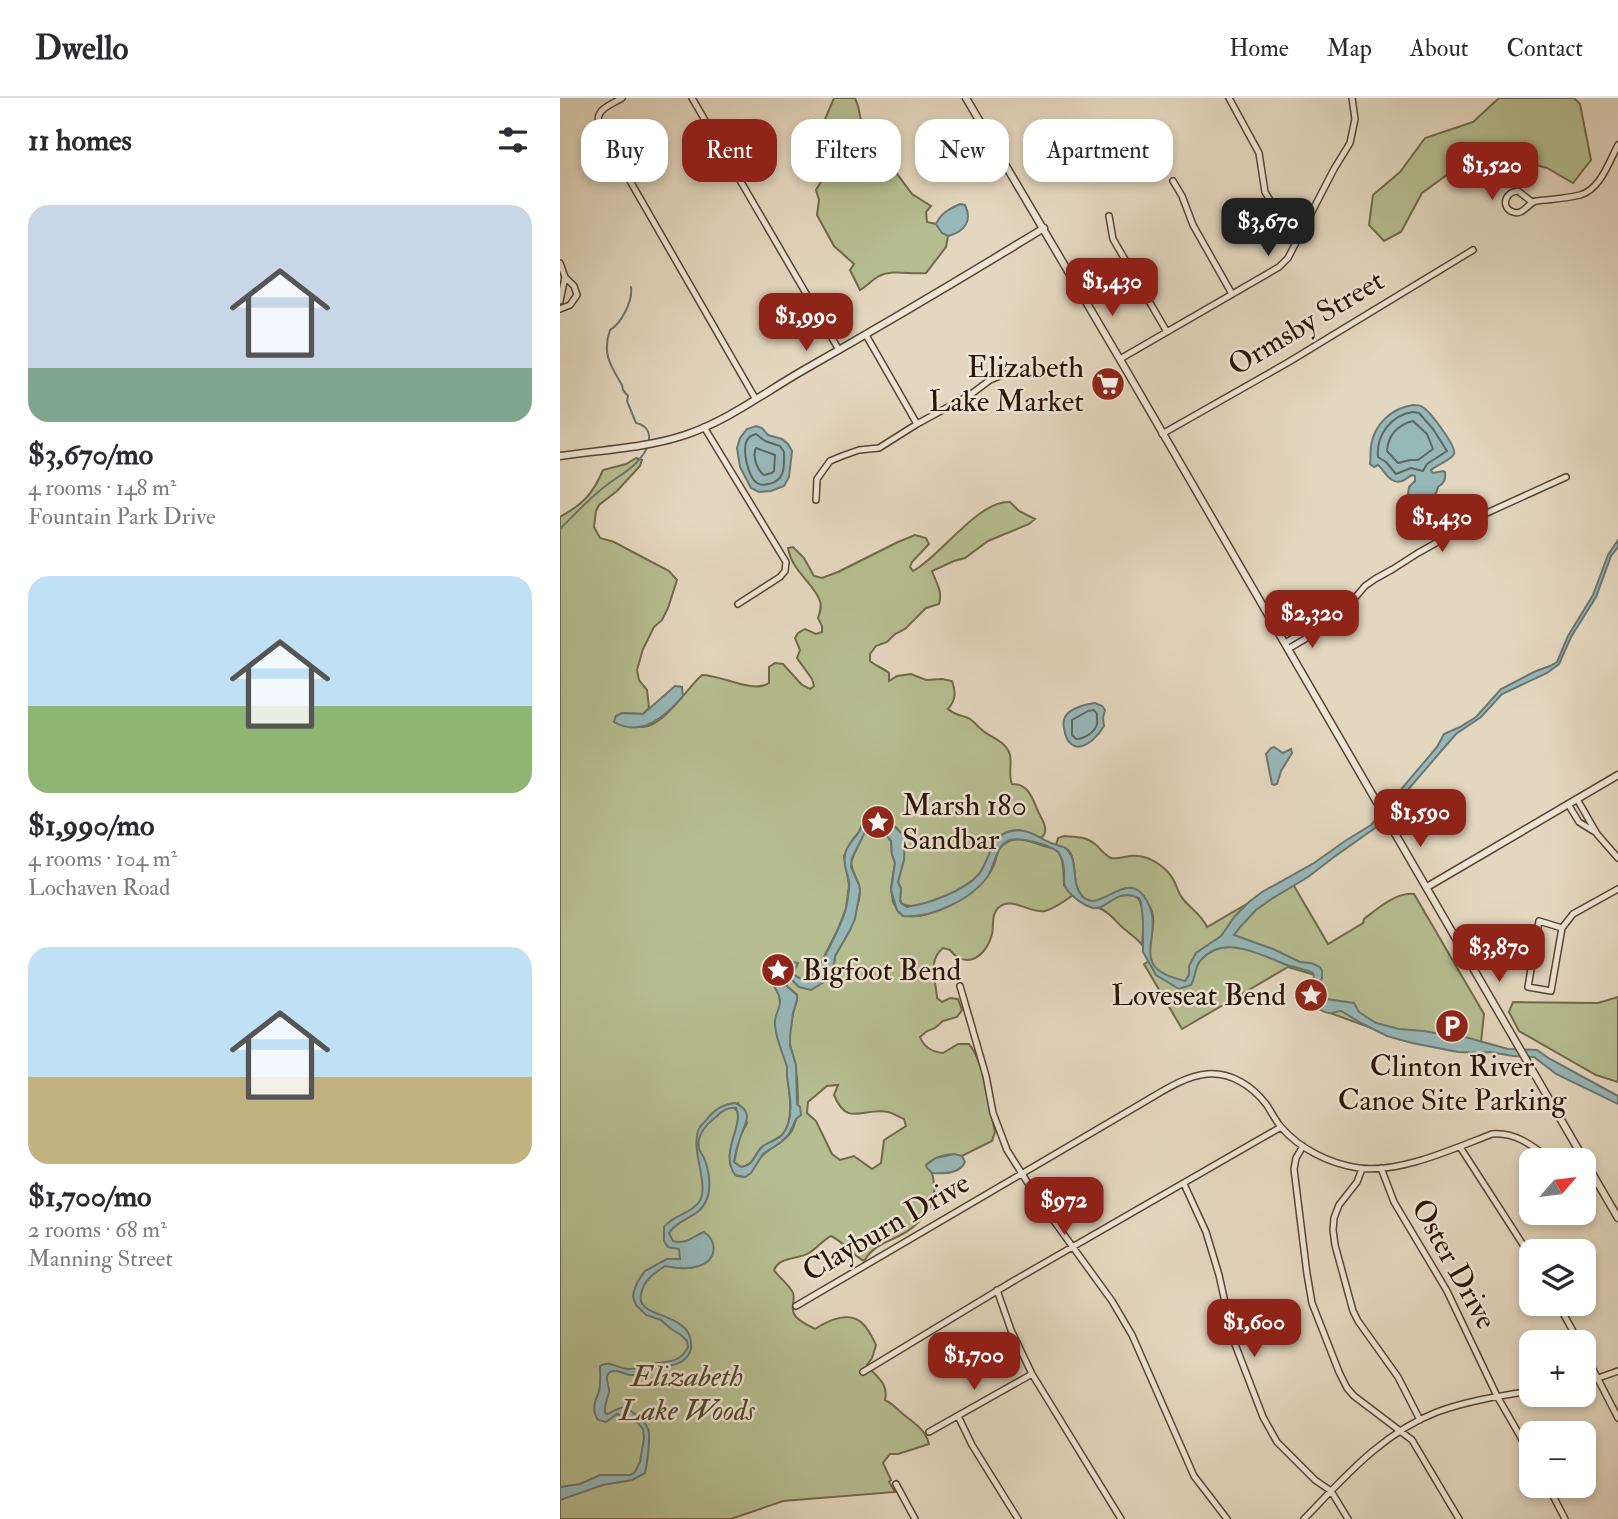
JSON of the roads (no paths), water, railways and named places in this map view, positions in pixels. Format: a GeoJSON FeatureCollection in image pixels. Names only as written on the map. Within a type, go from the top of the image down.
{"type":"FeatureCollection","features":[{"type":"Feature","properties":{"kind":"street"},"geometry":{"type":"LineString","coordinates":[[622,98],[601,111],[597,123],[755,398]]}},
{"type":"Feature","properties":{"kind":"street"},"geometry":{"type":"LineString","coordinates":[[692,98],[839,350]]}},
{"type":"Feature","properties":{"kind":"street"},"geometry":{"type":"LineString","coordinates":[[966,98],[1578,1148]]}},
{"type":"Feature","properties":{"kind":"street"},"geometry":{"type":"LineString","coordinates":[[1229,98],[1259,153],[1265,192],[1276,210],[1299,236]]}},
{"type":"Feature","properties":{"kind":"street"},"geometry":{"type":"LineString","coordinates":[[1120,359],[1279,267],[1288,258],[1350,143],[1355,119],[1352,98]]}},
{"type":"Feature","properties":{"kind":"street"},"geometry":{"type":"LineString","coordinates":[[1532,202],[1518,191],[1510,192],[1505,202],[1508,208],[1517,213],[1532,202],[1587,193],[1595,187],[1618,145]]}},
{"type":"Feature","properties":{"kind":"street"},"geometry":{"type":"LineString","coordinates":[[1173,181],[1193,225],[1232,294]]}},
{"type":"Feature","properties":{"kind":"street"},"geometry":{"type":"LineString","coordinates":[[1109,216],[1113,239],[1167,332]]}},
{"type":"Feature","properties":{"kind":"street"},"geometry":{"type":"LineString","coordinates":[[560,456],[649,443],[705,427],[866,335],[1044,228]]}},
{"type":"Feature","properties":{"kind":"street","name":"Ormsby Street"},"geometry":{"type":"LineString","coordinates":[[1162,433],[1287,363],[1473,250]]}},
{"type":"Feature","properties":{"kind":"street"},"geometry":{"type":"LineString","coordinates":[[560,263],[565,277],[574,286],[577,295],[570,305],[560,309]]}},
{"type":"Feature","properties":{"kind":"street"},"geometry":{"type":"LineString","coordinates":[[560,301],[565,277]]}},
{"type":"Feature","properties":{"kind":"street"},"geometry":{"type":"LineString","coordinates":[[866,335],[917,424]]}},
{"type":"Feature","properties":{"kind":"street"},"geometry":{"type":"LineString","coordinates":[[816,500],[817,479],[830,461],[859,450],[878,448],[970,395],[990,380],[1005,374]]}},
{"type":"Feature","properties":{"kind":"street"},"geometry":{"type":"LineString","coordinates":[[705,427],[786,562],[785,571],[780,577],[738,604]]}},
{"type":"Feature","properties":{"kind":"street"},"geometry":{"type":"LineString","coordinates":[[1287,646],[1305,639],[1348,606],[1365,586],[1375,579],[1467,522],[1566,477]]}},
{"type":"Feature","properties":{"kind":"street"},"geometry":{"type":"LineString","coordinates":[[1427,887],[1618,775]]}},
{"type":"Feature","properties":{"kind":"street"},"geometry":{"type":"LineString","coordinates":[[1577,799],[1597,834],[1618,858]]}},
{"type":"Feature","properties":{"kind":"street"},"geometry":{"type":"LineString","coordinates":[[1568,804],[1581,824],[1597,834]]}},
{"type":"Feature","properties":{"kind":"street"},"geometry":{"type":"LineString","coordinates":[[1562,928],[1539,921],[1528,987],[1551,991],[1562,928],[1573,915],[1618,889]]}},
{"type":"Feature","properties":{"kind":"street"},"geometry":{"type":"LineString","coordinates":[[960,986],[986,1076],[996,1123],[1007,1150],[1021,1175],[1112,1301],[1132,1335],[1194,1476],[1227,1519]]}},
{"type":"Feature","properties":{"kind":"street","name":"Clayburn Drive"},"geometry":{"type":"LineString","coordinates":[[796,1306],[1144,1102],[1189,1078],[1206,1074],[1233,1077],[1245,1084],[1266,1104],[1281,1127],[1303,1146],[1327,1160],[1343,1165],[1362,1169],[1419,1161],[1492,1134],[1514,1136],[1535,1148]]}},
{"type":"Feature","properties":{"kind":"street"},"geometry":{"type":"LineString","coordinates":[[863,1372],[997,1290],[1281,1127]]}},
{"type":"Feature","properties":{"kind":"street"},"geometry":{"type":"LineString","coordinates":[[1303,1146],[1296,1158],[1294,1169],[1307,1274],[1317,1317],[1339,1372],[1347,1388],[1363,1404],[1412,1440],[1459,1519]]}},
{"type":"Feature","properties":{"kind":"street"},"geometry":{"type":"LineString","coordinates":[[1460,1147],[1519,1239]]}},
{"type":"Feature","properties":{"kind":"street","name":"Oster Drive"},"geometry":{"type":"LineString","coordinates":[[1381,1168],[1394,1202],[1459,1314],[1497,1396],[1519,1434]]}},
{"type":"Feature","properties":{"kind":"street"},"geometry":{"type":"LineString","coordinates":[[1362,1169],[1357,1182],[1339,1205],[1334,1218],[1335,1245],[1353,1311],[1398,1377],[1420,1420]]}},
{"type":"Feature","properties":{"kind":"street"},"geometry":{"type":"LineString","coordinates":[[1596,1179],[1615,1207],[1618,1218]]}},
{"type":"Feature","properties":{"kind":"street"},"geometry":{"type":"LineString","coordinates":[[1184,1184],[1214,1256],[1233,1339],[1263,1417],[1277,1442],[1315,1480],[1331,1491],[1348,1519]]}},
{"type":"Feature","properties":{"kind":"street"},"geometry":{"type":"LineString","coordinates":[[997,1290],[1017,1345],[1032,1374],[1121,1519]]}},
{"type":"Feature","properties":{"kind":"street"},"geometry":{"type":"LineString","coordinates":[[1598,1378],[1618,1371]]}},
{"type":"Feature","properties":{"kind":"street"},"geometry":{"type":"LineString","coordinates":[[929,1432],[1032,1374]]}},
{"type":"Feature","properties":{"kind":"street"},"geometry":{"type":"LineString","coordinates":[[1596,1374],[1618,1418]]}},
{"type":"Feature","properties":{"kind":"street"},"geometry":{"type":"LineString","coordinates":[[1304,1519],[1370,1453],[1400,1431],[1434,1413],[1460,1404],[1519,1393]]}},
{"type":"Feature","properties":{"kind":"street"},"geometry":{"type":"LineString","coordinates":[[958,1416],[972,1445],[1018,1519]]}},
{"type":"Feature","properties":{"kind":"street"},"geometry":{"type":"LineString","coordinates":[[896,1484],[915,1519]]}},
{"type":"Feature","properties":{"kind":"street"},"geometry":{"type":"LineString","coordinates":[[1554,1498],[1565,1519]]}},
{"type":"Feature","properties":{"kind":"water"},"geometry":{"type":"Polygon","coordinates":[[[960,204],[965,205],[967,211],[966,225],[959,232],[948,236],[942,233],[936,224],[946,212],[960,204]]]}},
{"type":"Feature","properties":{"kind":"water"},"geometry":{"type":"Polygon","coordinates":[[[1413,405],[1427,411],[1443,430],[1454,450],[1450,458],[1431,470],[1433,473],[1445,472],[1445,477],[1434,496],[1426,499],[1408,494],[1415,476],[1394,481],[1378,465],[1374,467],[1370,464],[1373,438],[1380,424],[1391,413],[1413,405]]]}},
{"type":"Feature","properties":{"kind":"water"},"geometry":{"type":"Polygon","coordinates":[[[756,426],[768,435],[782,439],[792,451],[789,477],[784,486],[771,491],[759,492],[751,488],[740,467],[737,448],[740,438],[747,429],[756,426]]]}},
{"type":"Feature","properties":{"kind":"water"},"geometry":{"type":"Polygon","coordinates":[[[1618,540],[1618,547],[1611,556],[1596,597],[1571,637],[1559,664],[1547,673],[1502,694],[1481,717],[1456,734],[1375,828],[1308,877],[1256,910],[1234,935],[1300,962],[1320,967],[1322,978],[1315,993],[1319,998],[1354,1003],[1359,1012],[1376,1023],[1399,1029],[1458,1035],[1508,1049],[1537,1050],[1618,1096],[1618,1104],[1556,1074],[1534,1057],[1490,1052],[1458,1052],[1412,1043],[1387,1036],[1341,1011],[1324,1011],[1306,997],[1313,973],[1240,948],[1230,947],[1210,953],[1199,963],[1191,985],[1179,989],[1156,975],[1143,952],[1143,920],[1139,898],[1123,895],[1101,907],[1087,906],[1067,889],[1064,867],[1057,851],[1037,843],[1015,839],[1005,842],[988,876],[961,900],[938,911],[903,916],[897,910],[891,890],[895,863],[891,841],[880,828],[872,826],[866,830],[852,858],[851,867],[860,891],[855,919],[824,982],[811,990],[799,987],[789,977],[781,977],[781,981],[797,995],[790,1045],[796,1065],[797,1104],[801,1115],[789,1134],[763,1154],[751,1173],[745,1177],[735,1175],[731,1166],[731,1148],[738,1115],[736,1108],[724,1111],[707,1126],[699,1143],[708,1174],[708,1196],[699,1211],[669,1233],[673,1241],[682,1242],[704,1232],[712,1241],[714,1250],[709,1260],[695,1267],[665,1266],[650,1278],[642,1289],[641,1302],[646,1308],[681,1325],[688,1332],[690,1352],[684,1360],[676,1364],[635,1375],[612,1371],[607,1376],[609,1392],[605,1413],[627,1408],[648,1429],[645,1473],[632,1480],[603,1485],[560,1500],[560,1487],[580,1484],[600,1475],[630,1475],[635,1472],[640,1462],[644,1438],[643,1429],[637,1422],[617,1414],[606,1422],[598,1420],[596,1416],[594,1406],[600,1388],[600,1366],[610,1364],[630,1369],[672,1361],[681,1356],[688,1347],[687,1341],[681,1335],[661,1320],[646,1315],[636,1305],[634,1291],[645,1271],[667,1259],[680,1259],[679,1249],[668,1247],[664,1241],[664,1227],[696,1206],[702,1195],[697,1135],[710,1115],[735,1103],[745,1110],[747,1118],[734,1162],[741,1167],[752,1162],[763,1146],[780,1137],[786,1129],[790,1115],[790,1099],[787,1067],[776,1031],[775,1021],[780,1000],[771,979],[772,970],[785,961],[798,963],[793,974],[807,978],[825,956],[847,903],[849,884],[844,862],[846,851],[864,823],[869,819],[881,819],[892,824],[905,837],[904,860],[898,882],[901,889],[900,901],[907,907],[945,896],[973,880],[1002,834],[1018,830],[1028,832],[1064,847],[1073,860],[1076,881],[1082,896],[1097,900],[1123,889],[1139,891],[1152,914],[1151,959],[1156,968],[1166,975],[1185,981],[1196,953],[1221,936],[1249,902],[1371,825],[1437,747],[1444,734],[1476,717],[1501,689],[1557,662],[1568,636],[1593,595],[1608,555],[1618,540]]]}},
{"type":"Feature","properties":{"kind":"water"},"geometry":{"type":"Polygon","coordinates":[[[675,686],[682,687],[683,696],[669,711],[653,722],[634,727],[614,722],[616,716],[622,713],[643,714],[675,686]]]}},
{"type":"Feature","properties":{"kind":"water"},"geometry":{"type":"Polygon","coordinates":[[[1095,703],[1105,710],[1104,726],[1088,743],[1082,746],[1071,744],[1064,728],[1065,717],[1074,709],[1095,703]]]}},
{"type":"Feature","properties":{"kind":"water"},"geometry":{"type":"Polygon","coordinates":[[[1274,747],[1283,753],[1291,749],[1292,753],[1277,784],[1274,785],[1266,754],[1274,747]]]}},
{"type":"Feature","properties":{"kind":"water"},"geometry":{"type":"Polygon","coordinates":[[[954,1154],[962,1156],[965,1162],[956,1171],[932,1173],[927,1168],[926,1165],[936,1158],[954,1154]]]}},
{"type":"Feature","properties":{"kind":"waterway"},"geometry":{"type":"LineString","coordinates":[[631,287],[625,312],[610,330],[607,352],[628,396],[627,401],[636,423],[646,429],[649,440]]}},
{"type":"Feature","properties":{"kind":"waterway"},"geometry":{"type":"LineString","coordinates":[[560,529],[597,493],[631,468],[647,448]]}},
{"type":"Feature","properties":{"kind":"place","name":"Elizabeth Lake Market"},"geometry":{"type":"Point","coordinates":[1108,384]}},
{"type":"Feature","properties":{"kind":"place","name":"Marsh 180 Sandbar"},"geometry":{"type":"Point","coordinates":[878,822]}},
{"type":"Feature","properties":{"kind":"place","name":"Bigfoot Bend"},"geometry":{"type":"Point","coordinates":[778,970]}},
{"type":"Feature","properties":{"kind":"place","name":"Loveseat Bend"},"geometry":{"type":"Point","coordinates":[1311,995]}},
{"type":"Feature","properties":{"kind":"place","name":"Clinton River Canoe Site Parking"},"geometry":{"type":"Point","coordinates":[1452,1026]}},
{"type":"Feature","properties":{"kind":"park label","name":"Elizabeth Lake Woods"},"geometry":{"type":"Point","coordinates":[687,1393]}}]}
